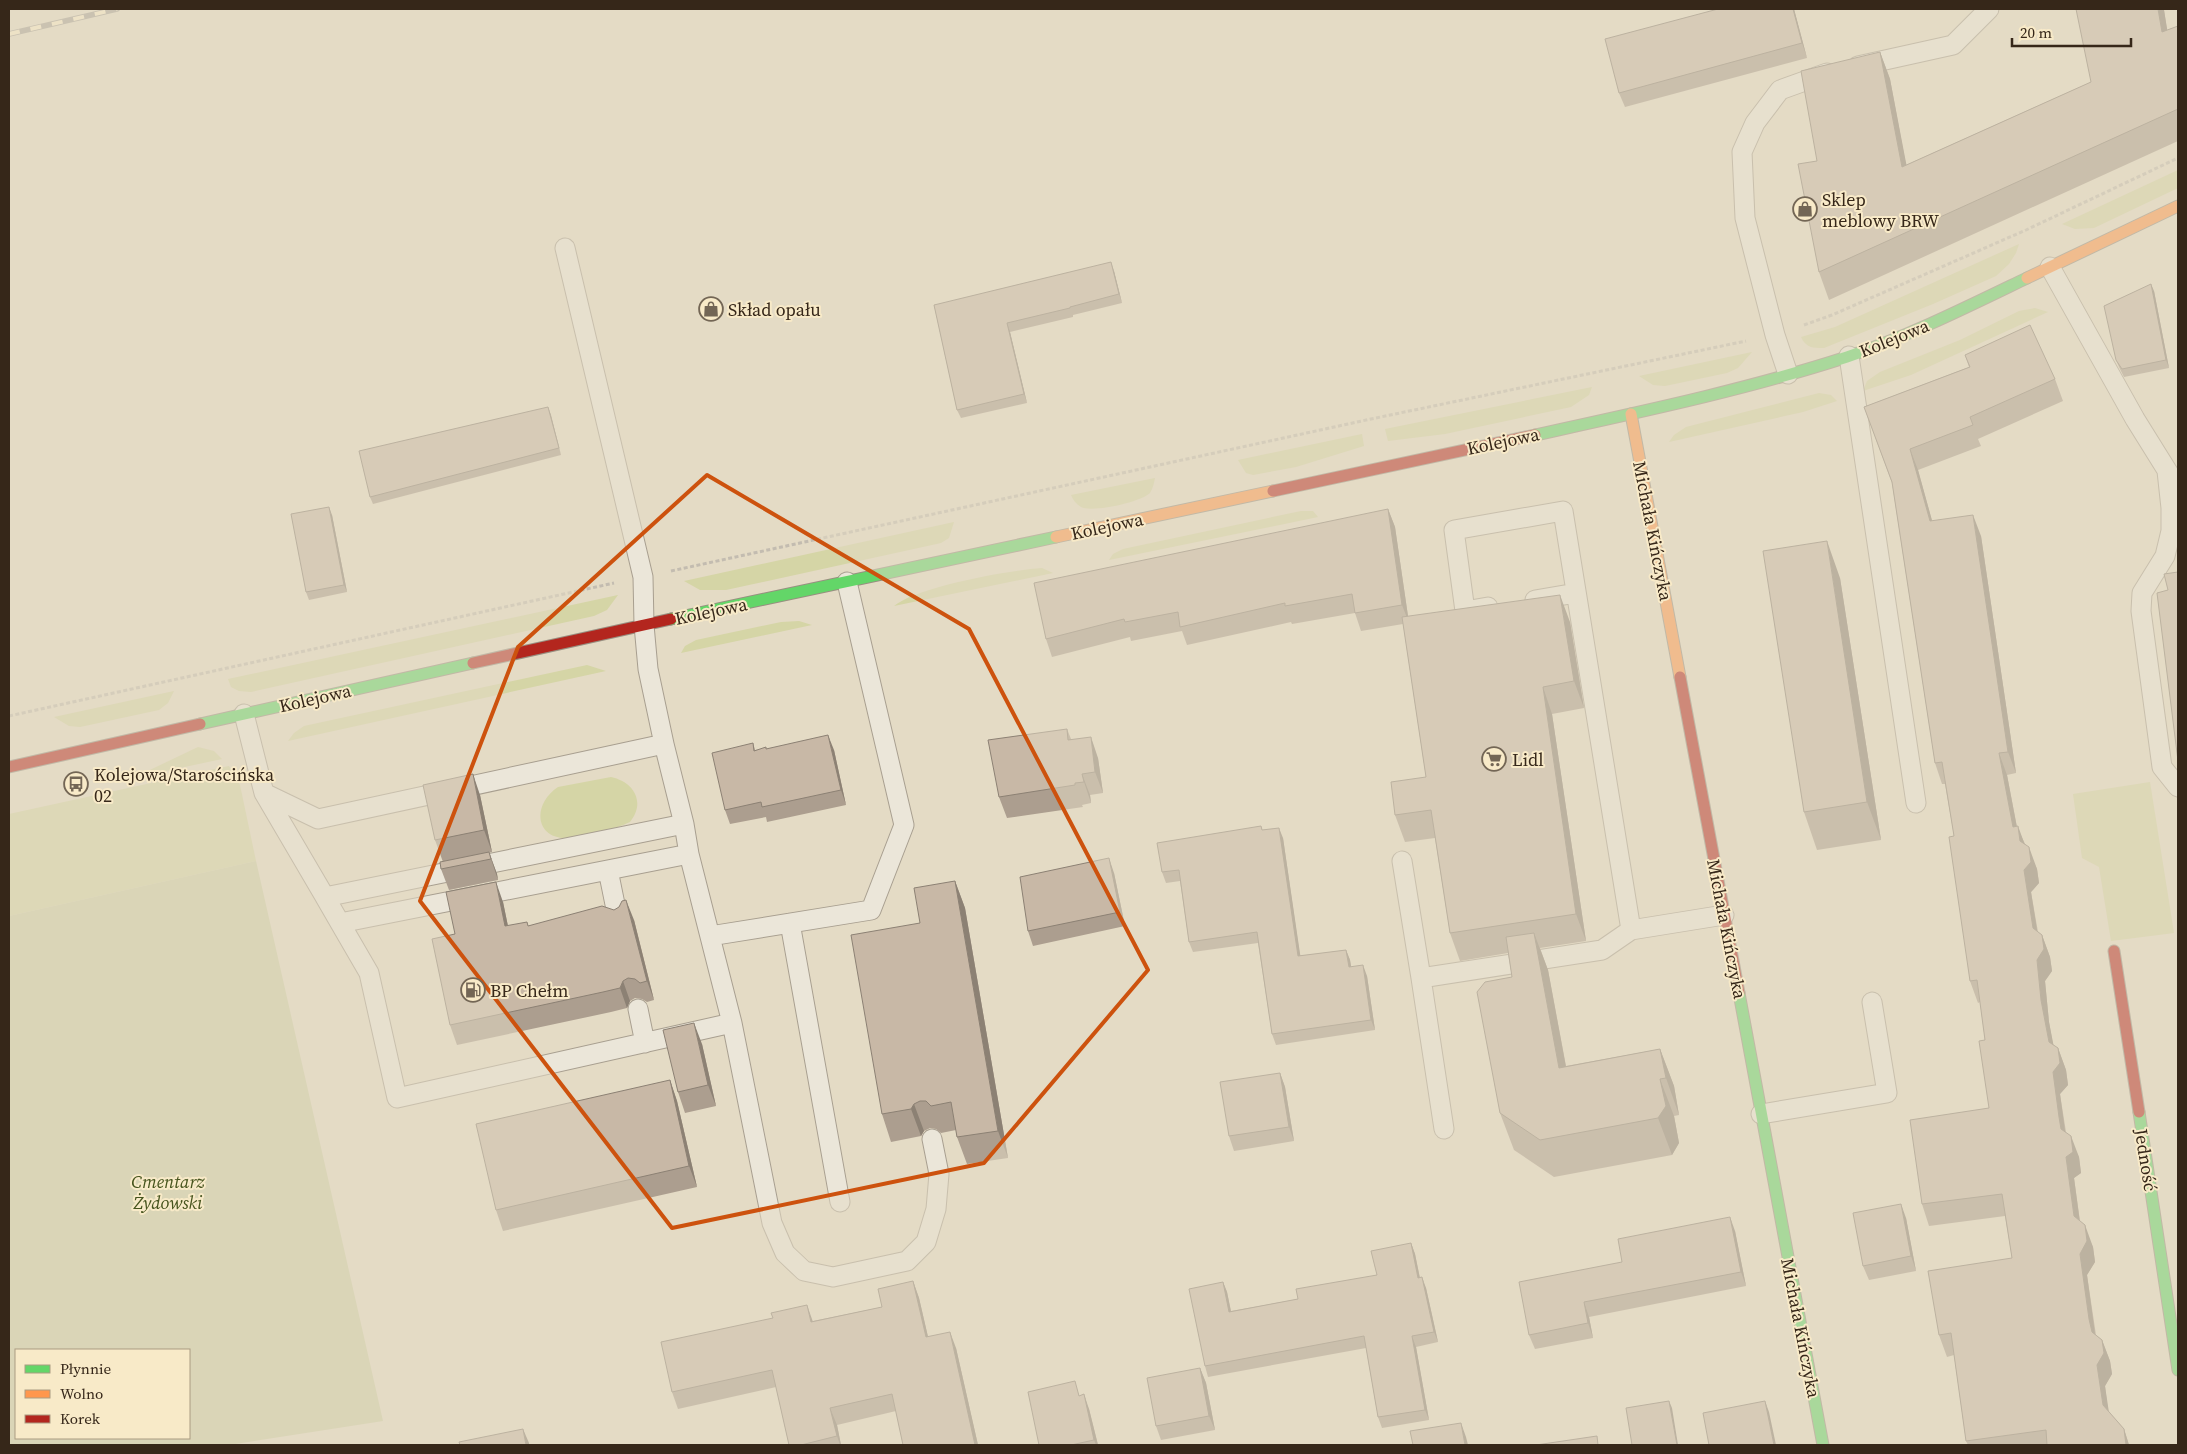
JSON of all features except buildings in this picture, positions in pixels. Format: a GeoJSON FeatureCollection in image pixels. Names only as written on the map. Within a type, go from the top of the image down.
{"type":"FeatureCollection","features":[{"type":"Feature","properties":{"kind":"street","name":"Kolejowa"},"geometry":{"type":"LineString","coordinates":[[9,767],[644,625],[1631,414],[1752,385],[1849,356],[1934,322],[2178,206]]}},
{"type":"Feature","properties":{"kind":"street","name":"Michała Kińczyka"},"geometry":{"type":"LineString","coordinates":[[1631,414],[1823,1445]]}},
{"type":"Feature","properties":{"kind":"street","name":"Jedność"},"geometry":{"type":"LineString","coordinates":[[2114,950],[2178,1370]]}},
{"type":"Feature","properties":{"kind":"lane"},"geometry":{"type":"LineString","coordinates":[[1788,374],[1775,335],[1745,218],[1742,152],[1755,123],[1780,90],[1828,73],[1953,45],[1989,9]]}},
{"type":"Feature","properties":{"kind":"lane"},"geometry":{"type":"LineString","coordinates":[[565,248],[643,577],[644,625],[648,669],[664,744],[732,1023],[772,1223],[785,1253],[804,1271],[833,1278],[907,1261],[926,1242],[936,1209],[939,1174],[932,1139]]}},
{"type":"Feature","properties":{"kind":"lane"},"geometry":{"type":"LineString","coordinates":[[2050,267],[2134,419],[2178,488]]}},
{"type":"Feature","properties":{"kind":"lane"},"geometry":{"type":"LineString","coordinates":[[1849,356],[1916,803]]}},
{"type":"Feature","properties":{"kind":"lane"},"geometry":{"type":"LineString","coordinates":[[2168,471],[2171,532],[2165,556],[2142,593],[2141,611],[2162,767],[2178,787]]}},
{"type":"Feature","properties":{"kind":"lane"},"geometry":{"type":"LineString","coordinates":[[1576,593],[1465,611],[1454,530],[1563,511],[1632,930]]}},
{"type":"Feature","properties":{"kind":"lane"},"geometry":{"type":"LineString","coordinates":[[710,936],[871,910],[904,826],[847,582]]}},
{"type":"Feature","properties":{"kind":"lane"},"geometry":{"type":"LineString","coordinates":[[244,714],[264,794],[326,897],[368,973],[397,1098],[732,1023]]}},
{"type":"Feature","properties":{"kind":"lane"},"geometry":{"type":"LineString","coordinates":[[264,794],[318,819],[664,744]]}},
{"type":"Feature","properties":{"kind":"lane"},"geometry":{"type":"LineString","coordinates":[[326,897],[684,824]]}},
{"type":"Feature","properties":{"kind":"lane"},"geometry":{"type":"LineString","coordinates":[[340,923],[690,854]]}},
{"type":"Feature","properties":{"kind":"lane"},"geometry":{"type":"LineString","coordinates":[[1402,861],[1444,1129]]}},
{"type":"Feature","properties":{"kind":"lane"},"geometry":{"type":"LineString","coordinates":[[608,870],[618,919]]}},
{"type":"Feature","properties":{"kind":"lane"},"geometry":{"type":"LineString","coordinates":[[1421,978],[1602,950],[1632,930],[1724,915]]}},
{"type":"Feature","properties":{"kind":"lane"},"geometry":{"type":"LineString","coordinates":[[790,923],[840,1202]]}},
{"type":"Feature","properties":{"kind":"lane"},"geometry":{"type":"LineString","coordinates":[[1761,1114],[1887,1093],[1872,1002]]}},
{"type":"Feature","properties":{"kind":"lane"},"geometry":{"type":"LineString","coordinates":[[638,1009],[645,1042]]}},
{"type":"Feature","properties":{"kind":"path"},"geometry":{"type":"LineString","coordinates":[[9,716],[1361,421],[1610,371],[1775,335],[1832,315],[2008,238],[2178,158]]}},
{"type":"Feature","properties":{"kind":"highlighted area"},"geometry":{"type":"Polygon","coordinates":[[[707,475],[969,629],[1148,970],[984,1163],[672,1228],[420,901],[518,647],[707,475]]]}},
{"type":"Feature","properties":{"kind":"green space"},"geometry":{"type":"Polygon","coordinates":[[[2178,170],[2178,188],[2094,228],[2075,229],[2062,224],[2178,170]]]}},
{"type":"Feature","properties":{"kind":"green space"},"geometry":{"type":"Polygon","coordinates":[[[2019,244],[2009,264],[1996,276],[1933,304],[1824,348],[1810,347],[1801,337],[1835,327],[2019,244]]]}},
{"type":"Feature","properties":{"kind":"green space"},"geometry":{"type":"Polygon","coordinates":[[[2035,308],[2048,312],[1911,375],[1863,391],[1867,381],[1880,372],[1960,340],[2019,311],[2035,308]]]}},
{"type":"Feature","properties":{"kind":"green space"},"geometry":{"type":"Polygon","coordinates":[[[1752,352],[1738,368],[1727,373],[1665,386],[1653,385],[1639,376],[1752,352]]]}},
{"type":"Feature","properties":{"kind":"green space"},"geometry":{"type":"Polygon","coordinates":[[[1592,387],[1589,395],[1571,407],[1445,434],[1388,441],[1385,429],[1592,387]]]}},
{"type":"Feature","properties":{"kind":"green space"},"geometry":{"type":"Polygon","coordinates":[[[1819,393],[1831,395],[1837,401],[1803,412],[1669,442],[1674,435],[1686,427],[1819,393]]]}},
{"type":"Feature","properties":{"kind":"green space"},"geometry":{"type":"Polygon","coordinates":[[[1362,434],[1364,446],[1296,467],[1253,475],[1246,473],[1238,460],[1362,434]]]}},
{"type":"Feature","properties":{"kind":"green space"},"geometry":{"type":"Polygon","coordinates":[[[1155,478],[1150,493],[1137,500],[1116,506],[1095,509],[1081,507],[1071,495],[1155,478]]]}},
{"type":"Feature","properties":{"kind":"green space"},"geometry":{"type":"Polygon","coordinates":[[[1301,511],[1313,511],[1318,517],[1109,560],[1113,554],[1123,549],[1301,511]]]}},
{"type":"Feature","properties":{"kind":"green space"},"geometry":{"type":"Polygon","coordinates":[[[954,522],[949,538],[941,543],[726,590],[700,590],[684,581],[954,522]]]}},
{"type":"Feature","properties":{"kind":"green space"},"geometry":{"type":"Polygon","coordinates":[[[1042,568],[1053,573],[894,606],[905,599],[942,586],[1008,572],[1042,568]]]}},
{"type":"Feature","properties":{"kind":"green space"},"geometry":{"type":"Polygon","coordinates":[[[618,595],[607,610],[594,616],[251,692],[239,691],[231,687],[228,679],[618,595]]]}},
{"type":"Feature","properties":{"kind":"green space"},"geometry":{"type":"Polygon","coordinates":[[[799,621],[812,625],[681,653],[685,646],[696,640],[781,622],[799,621]]]}},
{"type":"Feature","properties":{"kind":"green space"},"geometry":{"type":"Polygon","coordinates":[[[587,665],[606,671],[288,741],[294,733],[304,726],[587,665]]]}},
{"type":"Feature","properties":{"kind":"green space"},"geometry":{"type":"Polygon","coordinates":[[[174,691],[168,703],[159,710],[80,727],[69,726],[54,717],[174,691]]]}},
{"type":"Feature","properties":{"kind":"green space"},"geometry":{"type":"Polygon","coordinates":[[[198,747],[214,751],[222,759],[133,778],[198,747]]]}},
{"type":"Feature","properties":{"kind":"green space"},"geometry":{"type":"Polygon","coordinates":[[[229,766],[240,785],[256,861],[9,916],[9,814],[229,766]]]}},
{"type":"Feature","properties":{"kind":"green space"},"geometry":{"type":"Polygon","coordinates":[[[611,777],[626,783],[635,794],[637,807],[635,815],[630,822],[601,832],[570,838],[550,834],[544,828],[541,812],[544,803],[549,794],[558,787],[611,777]]]}},
{"type":"Feature","properties":{"kind":"green space"},"geometry":{"type":"Polygon","coordinates":[[[2150,782],[2174,933],[2111,941],[2099,867],[2082,858],[2073,794],[2150,782]]]}},
{"type":"Feature","properties":{"kind":"green space","name":"Cmentarz Żydowski"},"geometry":{"type":"Polygon","coordinates":[[[256,861],[383,1421],[229,1445],[9,1445],[9,916],[256,861]]]}},
{"type":"Feature","properties":{"kind":"railway"},"geometry":{"type":"LineString","coordinates":[[9,34],[117,9]]}},
{"type":"Feature","properties":{"kind":"traffic: fast"},"geometry":{"type":"LineString","coordinates":[[1535,435],[1731,390],[1847,357],[1916,330],[2027,278]]}},
{"type":"Feature","properties":{"kind":"traffic: fast"},"geometry":{"type":"LineString","coordinates":[[671,619],[1056,537]]}},
{"type":"Feature","properties":{"kind":"traffic: fast"},"geometry":{"type":"LineString","coordinates":[[200,724],[473,663]]}},
{"type":"Feature","properties":{"kind":"traffic: fast"},"geometry":{"type":"LineString","coordinates":[[1739,993],[1823,1445]]}},
{"type":"Feature","properties":{"kind":"traffic: fast"},"geometry":{"type":"LineString","coordinates":[[2139,1112],[2178,1370]]}},
{"type":"Feature","properties":{"kind":"traffic: slow"},"geometry":{"type":"LineString","coordinates":[[2027,278],[2178,206]]}},
{"type":"Feature","properties":{"kind":"traffic: slow"},"geometry":{"type":"LineString","coordinates":[[1631,414],[1680,677]]}},
{"type":"Feature","properties":{"kind":"traffic: slow"},"geometry":{"type":"LineString","coordinates":[[1056,537],[1273,491]]}},
{"type":"Feature","properties":{"kind":"traffic: jam"},"geometry":{"type":"LineString","coordinates":[[1273,491],[1535,435]]}},
{"type":"Feature","properties":{"kind":"traffic: jam"},"geometry":{"type":"LineString","coordinates":[[473,663],[671,619]]}},
{"type":"Feature","properties":{"kind":"traffic: jam"},"geometry":{"type":"LineString","coordinates":[[1680,677],[1739,993]]}},
{"type":"Feature","properties":{"kind":"traffic: jam"},"geometry":{"type":"LineString","coordinates":[[9,767],[200,724]]}},
{"type":"Feature","properties":{"kind":"traffic: jam"},"geometry":{"type":"LineString","coordinates":[[2114,951],[2139,1112]]}},
{"type":"Feature","properties":{"kind":"place","name":"Sklep meblowy BRW"},"geometry":{"type":"Point","coordinates":[1805,209]}},
{"type":"Feature","properties":{"kind":"place","name":"Skład opału"},"geometry":{"type":"Point","coordinates":[711,309]}},
{"type":"Feature","properties":{"kind":"place","name":"Lidl"},"geometry":{"type":"Point","coordinates":[1494,759]}},
{"type":"Feature","properties":{"kind":"place","name":"Kolejowa/Starościńska 02"},"geometry":{"type":"Point","coordinates":[76,784]}},
{"type":"Feature","properties":{"kind":"place","name":"BP Chełm"},"geometry":{"type":"Point","coordinates":[473,990]}}]}
